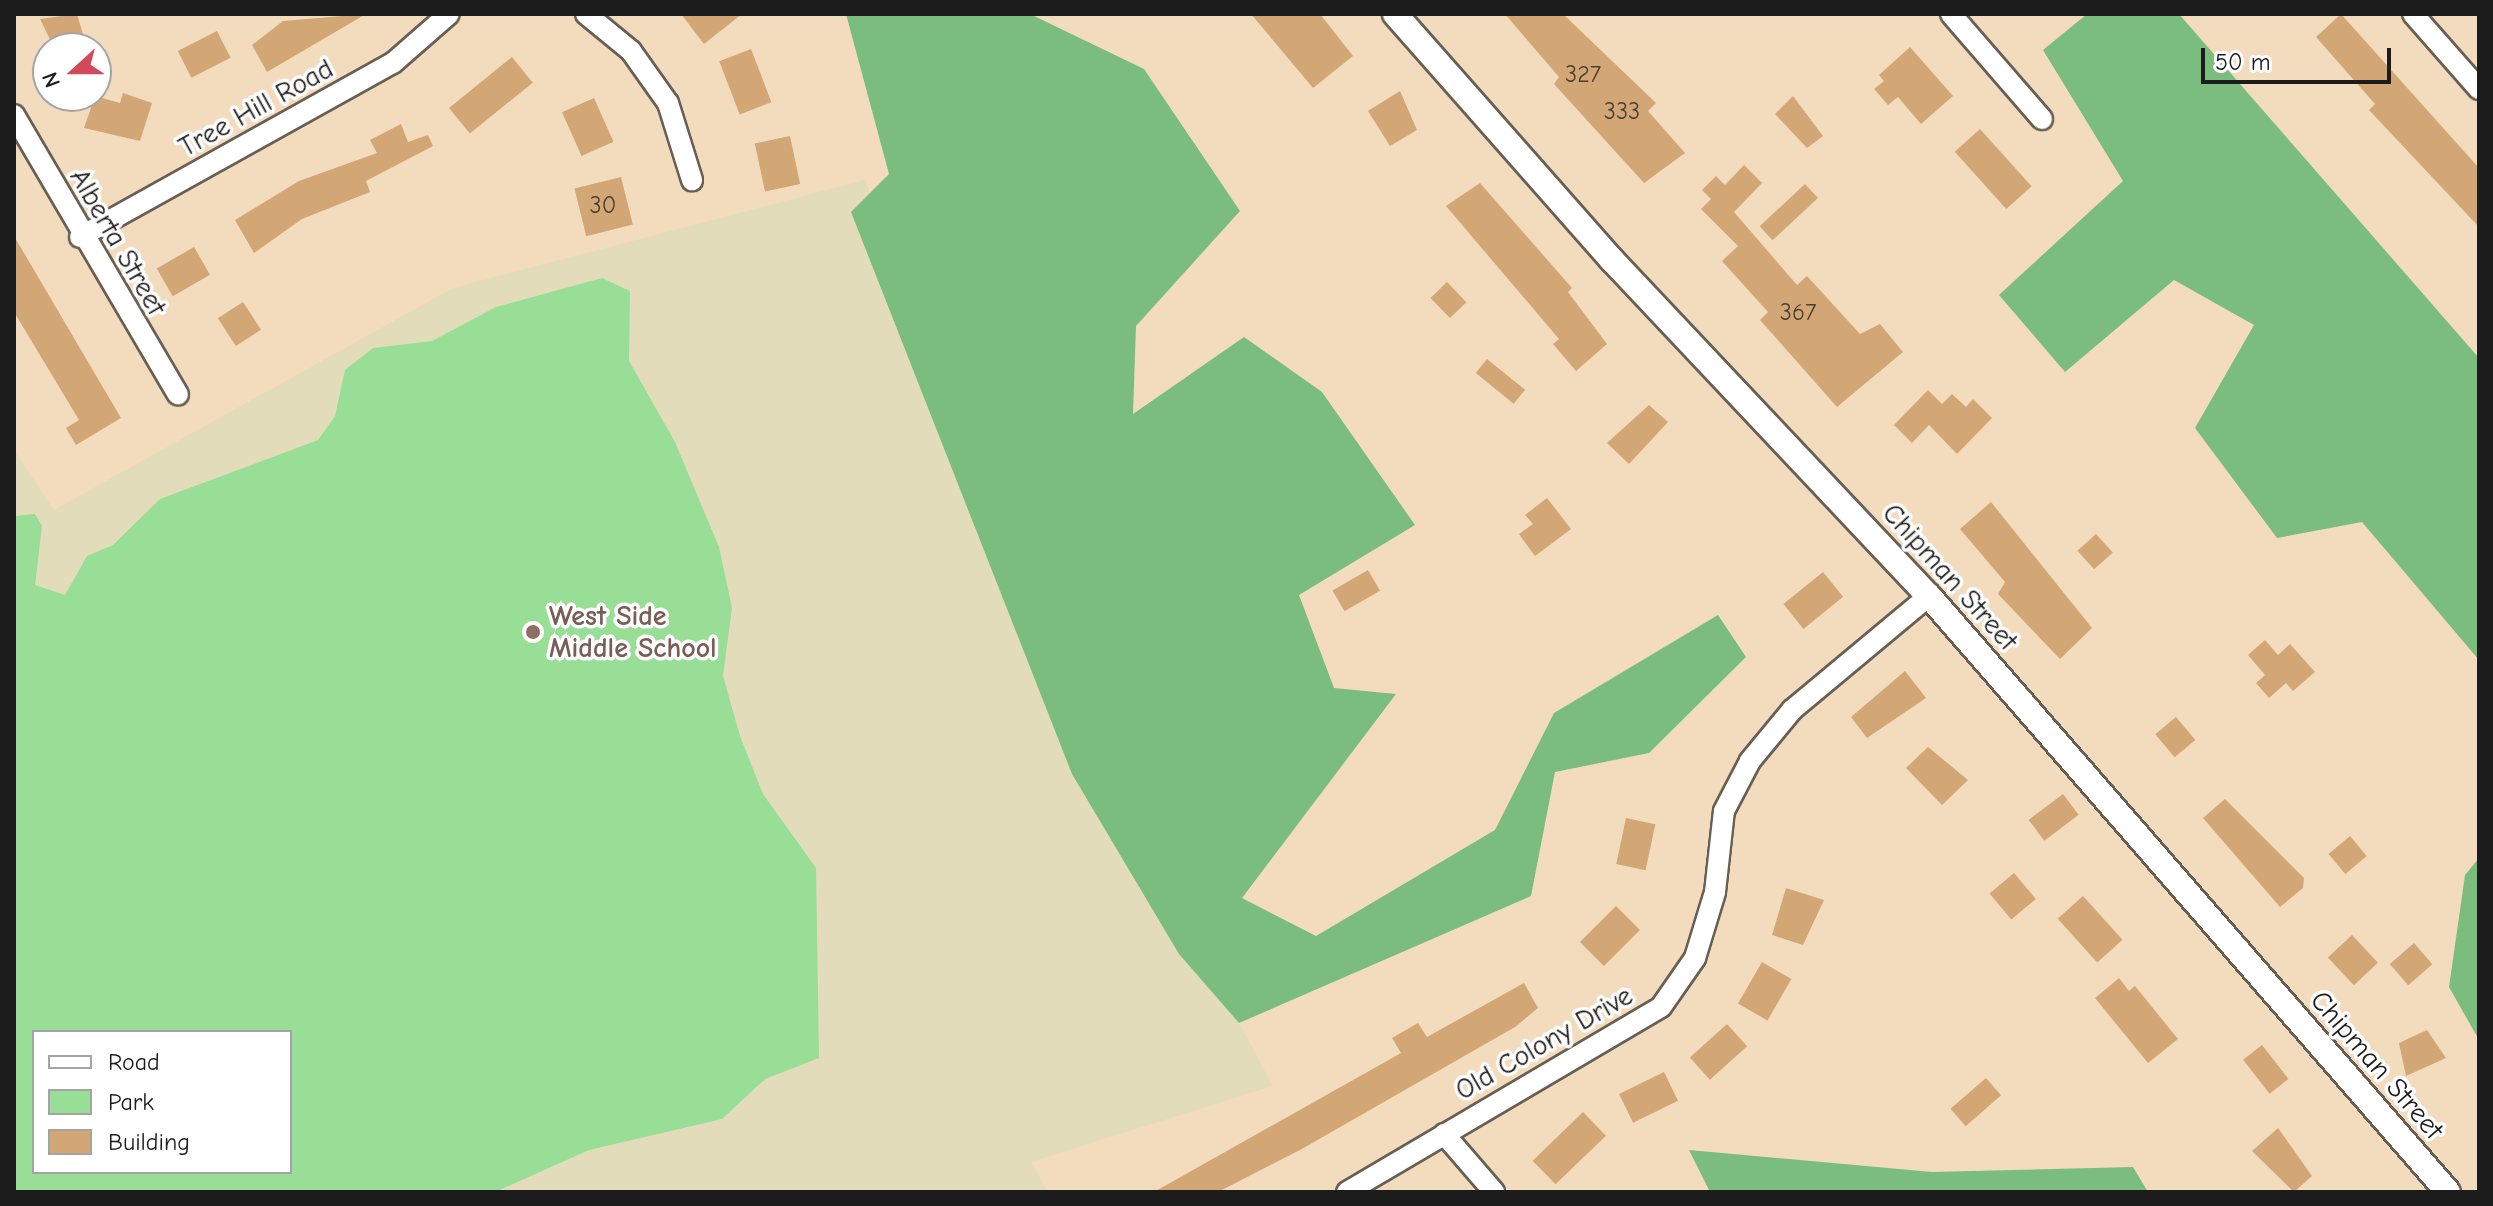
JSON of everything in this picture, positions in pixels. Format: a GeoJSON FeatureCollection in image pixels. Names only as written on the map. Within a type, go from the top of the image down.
{"type":"FeatureCollection","features":[{"type":"Feature","properties":{"kind":"street","name":"Tree Hill Road"},"geometry":{"type":"LineString","coordinates":[[80,237],[393,63],[449,14]]}},
{"type":"Feature","properties":{"kind":"street"},"geometry":{"type":"LineString","coordinates":[[586,14],[631,51],[668,103],[692,180]]}},
{"type":"Feature","properties":{"kind":"street","name":"Chipman Street"},"geometry":{"type":"LineString","coordinates":[[1395,14],[1612,260],[1929,596],[2448,1192]]}},
{"type":"Feature","properties":{"kind":"street"},"geometry":{"type":"LineString","coordinates":[[1951,14],[2042,119]]}},
{"type":"Feature","properties":{"kind":"street"},"geometry":{"type":"LineString","coordinates":[[2413,14],[2479,89]]}},
{"type":"Feature","properties":{"kind":"street","name":"Alberta Street"},"geometry":{"type":"LineString","coordinates":[[14,115],[80,237],[178,395]]}},
{"type":"Feature","properties":{"kind":"street","name":"Old Colony Drive"},"geometry":{"type":"LineString","coordinates":[[1347,1192],[1661,1007],[1695,958],[1715,892],[1724,811],[1750,761],[1792,710],[1929,596]]}},
{"type":"Feature","properties":{"kind":"street"},"geometry":{"type":"LineString","coordinates":[[1444,1134],[1494,1192]]}},
{"type":"Feature","properties":{"kind":"shaded area","name":"West Side Middle School"},"geometry":{"type":"Polygon","coordinates":[[[865,180],[1126,812],[1273,1086],[1031,1162],[1048,1192],[14,1192],[14,450],[54,510],[453,288],[865,180]]]}},
{"type":"Feature","properties":{"kind":"green space"},"geometry":{"type":"Polygon","coordinates":[[[846,14],[1030,14],[1144,69],[1240,211],[1136,326],[1133,414],[1244,337],[1322,392],[1415,525],[1299,595],[1334,688],[1396,694],[1242,898],[1316,936],[1495,830],[1554,713],[1718,615],[1746,657],[1649,753],[1555,772],[1531,896],[1239,1023],[1179,954],[1072,774],[851,212],[889,174],[846,14]]]}},
{"type":"Feature","properties":{"kind":"green space"},"geometry":{"type":"Polygon","coordinates":[[[2087,14],[2179,14],[2479,358],[2479,660],[2362,522],[2277,538],[2195,428],[2254,325],[2174,280],[2065,372],[1999,295],[2123,181],[2043,50],[2087,14]]]}},
{"type":"Feature","properties":{"kind":"green space"},"geometry":{"type":"Polygon","coordinates":[[[602,278],[630,291],[629,361],[675,442],[719,547],[732,608],[723,676],[740,736],[763,794],[816,868],[819,1058],[765,1079],[722,1119],[589,1150],[495,1192],[14,1192],[14,516],[35,514],[42,526],[35,585],[65,595],[87,556],[113,545],[160,499],[318,440],[335,416],[345,370],[373,348],[432,341],[496,307],[602,278]]]}},
{"type":"Feature","properties":{"kind":"green space"},"geometry":{"type":"Polygon","coordinates":[[[2479,858],[2479,1040],[2449,987],[2465,875],[2479,858]]]}},
{"type":"Feature","properties":{"kind":"green space"},"geometry":{"type":"Polygon","coordinates":[[[1689,1150],[1932,1172],[2133,1167],[2148,1192],[1710,1192],[1689,1150]]]}},
{"type":"Feature","properties":{"kind":"building"},"geometry":{"type":"Polygon","coordinates":[[[77,14],[82,32],[46,32],[40,19],[77,14]]]}},
{"type":"Feature","properties":{"kind":"building"},"geometry":{"type":"Polygon","coordinates":[[[366,14],[267,72],[252,45],[283,21],[366,14]]]}},
{"type":"Feature","properties":{"kind":"building"},"geometry":{"type":"Polygon","coordinates":[[[681,14],[742,14],[704,44],[681,14]]]}},
{"type":"Feature","properties":{"kind":"building"},"geometry":{"type":"Polygon","coordinates":[[[1251,14],[1320,14],[1353,56],[1313,88],[1251,14]]]}},
{"type":"Feature","properties":{"kind":"building"},"geometry":{"type":"Polygon","coordinates":[[[1505,14],[1563,14],[1656,103],[1648,111],[1685,153],[1644,183],[1554,84],[1559,77],[1505,14]]]}},
{"type":"Feature","properties":{"kind":"building"},"geometry":{"type":"Polygon","coordinates":[[[2341,14],[2479,168],[2479,227],[2369,110],[2375,104],[2316,37],[2341,14]]]}},
{"type":"Feature","properties":{"kind":"building"},"geometry":{"type":"Polygon","coordinates":[[[217,31],[231,58],[191,78],[178,51],[217,31]]]}},
{"type":"Feature","properties":{"kind":"building"},"geometry":{"type":"Polygon","coordinates":[[[1910,47],[1953,96],[1921,124],[1898,97],[1888,105],[1874,89],[1884,81],[1879,75],[1910,47]]]}},
{"type":"Feature","properties":{"kind":"building"},"geometry":{"type":"Polygon","coordinates":[[[751,49],[771,102],[740,114],[719,61],[751,49]]]}},
{"type":"Feature","properties":{"kind":"building"},"geometry":{"type":"Polygon","coordinates":[[[512,57],[533,83],[470,134],[449,108],[512,57]]]}},
{"type":"Feature","properties":{"kind":"building"},"geometry":{"type":"Polygon","coordinates":[[[1400,91],[1417,130],[1390,146],[1368,111],[1400,91]]]}},
{"type":"Feature","properties":{"kind":"building"},"geometry":{"type":"Polygon","coordinates":[[[123,93],[152,103],[140,141],[84,128],[90,112],[112,112],[112,101],[120,103],[123,93]]]}},
{"type":"Feature","properties":{"kind":"building"},"geometry":{"type":"Polygon","coordinates":[[[1793,96],[1823,136],[1807,148],[1775,114],[1793,96]]]}},
{"type":"Feature","properties":{"kind":"building"},"geometry":{"type":"Polygon","coordinates":[[[594,98],[614,142],[582,156],[562,112],[594,98]]]}},
{"type":"Feature","properties":{"kind":"building"},"geometry":{"type":"Polygon","coordinates":[[[401,124],[408,142],[428,135],[433,146],[366,181],[370,192],[302,219],[254,253],[235,220],[299,181],[377,153],[370,140],[401,124]]]}},
{"type":"Feature","properties":{"kind":"building"},"geometry":{"type":"Polygon","coordinates":[[[1980,129],[2032,186],[2006,209],[1955,152],[1980,129]]]}},
{"type":"Feature","properties":{"kind":"building"},"geometry":{"type":"Polygon","coordinates":[[[790,136],[800,184],[765,191],[755,143],[790,136]]]}},
{"type":"Feature","properties":{"kind":"building"},"geometry":{"type":"Polygon","coordinates":[[[1744,165],[1762,183],[1734,212],[1797,285],[1807,276],[1860,334],[1880,324],[1903,352],[1837,407],[1760,320],[1768,312],[1722,261],[1738,246],[1701,209],[1711,199],[1702,190],[1716,176],[1725,185],[1744,165]]]}},
{"type":"Feature","properties":{"kind":"building"},"geometry":{"type":"Polygon","coordinates":[[[621,177],[633,225],[586,236],[574,189],[621,177]]]}},
{"type":"Feature","properties":{"kind":"building"},"geometry":{"type":"Polygon","coordinates":[[[1480,183],[1572,288],[1568,292],[1607,344],[1576,371],[1553,344],[1559,339],[1446,206],[1480,183]]]}},
{"type":"Feature","properties":{"kind":"building"},"geometry":{"type":"Polygon","coordinates":[[[1805,184],[1818,198],[1773,240],[1760,226],[1805,184]]]}},
{"type":"Feature","properties":{"kind":"building"},"geometry":{"type":"Polygon","coordinates":[[[14,236],[121,418],[76,445],[66,428],[79,420],[14,312],[14,236]]]}},
{"type":"Feature","properties":{"kind":"building"},"geometry":{"type":"Polygon","coordinates":[[[194,247],[210,275],[173,296],[157,268],[194,247]]]}},
{"type":"Feature","properties":{"kind":"building"},"geometry":{"type":"Polygon","coordinates":[[[1447,282],[1466,302],[1450,318],[1430,298],[1447,282]]]}},
{"type":"Feature","properties":{"kind":"building"},"geometry":{"type":"Polygon","coordinates":[[[243,302],[261,330],[236,346],[218,318],[243,302]]]}},
{"type":"Feature","properties":{"kind":"building"},"geometry":{"type":"Polygon","coordinates":[[[1487,359],[1525,390],[1514,404],[1476,373],[1487,359]]]}},
{"type":"Feature","properties":{"kind":"building"},"geometry":{"type":"Polygon","coordinates":[[[1928,390],[1942,404],[1952,394],[1966,407],[1973,399],[1992,418],[1957,454],[1929,425],[1912,443],[1894,425],[1928,390]]]}},
{"type":"Feature","properties":{"kind":"building"},"geometry":{"type":"Polygon","coordinates":[[[1649,405],[1668,422],[1629,464],[1607,443],[1649,405]]]}},
{"type":"Feature","properties":{"kind":"building"},"geometry":{"type":"Polygon","coordinates":[[[1547,498],[1571,529],[1535,556],[1519,534],[1533,524],[1525,515],[1547,498]]]}},
{"type":"Feature","properties":{"kind":"building"},"geometry":{"type":"Polygon","coordinates":[[[1991,502],[2092,628],[2060,659],[1998,594],[2005,582],[1960,529],[1991,502]]]}},
{"type":"Feature","properties":{"kind":"building"},"geometry":{"type":"Polygon","coordinates":[[[2096,534],[2113,553],[2094,569],[2077,551],[2096,534]]]}},
{"type":"Feature","properties":{"kind":"building"},"geometry":{"type":"Polygon","coordinates":[[[1368,570],[1380,591],[1344,611],[1332,590],[1368,570]]]}},
{"type":"Feature","properties":{"kind":"building"},"geometry":{"type":"Polygon","coordinates":[[[1823,572],[1843,597],[1804,629],[1783,604],[1823,572]]]}},
{"type":"Feature","properties":{"kind":"building"},"geometry":{"type":"Polygon","coordinates":[[[2265,640],[2278,655],[2290,644],[2315,672],[2293,691],[2286,683],[2269,698],[2256,683],[2265,675],[2248,655],[2265,640]]]}},
{"type":"Feature","properties":{"kind":"building"},"geometry":{"type":"Polygon","coordinates":[[[1905,671],[1926,698],[1867,738],[1851,717],[1905,671]]]}},
{"type":"Feature","properties":{"kind":"building"},"geometry":{"type":"Polygon","coordinates":[[[2176,717],[2195,740],[2175,757],[2155,734],[2176,717]]]}},
{"type":"Feature","properties":{"kind":"building"},"geometry":{"type":"Polygon","coordinates":[[[1928,747],[1968,780],[1942,805],[1906,768],[1928,747]]]}},
{"type":"Feature","properties":{"kind":"building"},"geometry":{"type":"Polygon","coordinates":[[[2063,794],[2079,815],[2044,841],[2029,820],[2063,794]]]}},
{"type":"Feature","properties":{"kind":"building"},"geometry":{"type":"Polygon","coordinates":[[[2225,799],[2304,878],[2303,888],[2280,907],[2203,818],[2225,799]]]}},
{"type":"Feature","properties":{"kind":"building"},"geometry":{"type":"Polygon","coordinates":[[[1626,818],[1655,824],[1646,870],[1616,864],[1626,818]]]}},
{"type":"Feature","properties":{"kind":"building"},"geometry":{"type":"Polygon","coordinates":[[[2350,836],[2367,856],[2345,874],[2329,854],[2350,836]]]}},
{"type":"Feature","properties":{"kind":"building"},"geometry":{"type":"Polygon","coordinates":[[[2014,873],[2036,899],[2011,920],[1989,894],[2014,873]]]}},
{"type":"Feature","properties":{"kind":"building"},"geometry":{"type":"Polygon","coordinates":[[[1786,888],[1824,900],[1803,945],[1772,935],[1786,888]]]}},
{"type":"Feature","properties":{"kind":"building"},"geometry":{"type":"Polygon","coordinates":[[[2083,896],[2122,940],[2097,963],[2058,919],[2083,896]]]}},
{"type":"Feature","properties":{"kind":"building"},"geometry":{"type":"Polygon","coordinates":[[[1616,906],[1640,930],[1604,966],[1580,942],[1616,906]]]}},
{"type":"Feature","properties":{"kind":"building"},"geometry":{"type":"Polygon","coordinates":[[[2352,935],[2378,963],[2354,985],[2328,958],[2352,935]]]}},
{"type":"Feature","properties":{"kind":"building"},"geometry":{"type":"Polygon","coordinates":[[[2414,943],[2432,964],[2408,985],[2390,964],[2414,943]]]}},
{"type":"Feature","properties":{"kind":"building"},"geometry":{"type":"Polygon","coordinates":[[[1762,962],[1791,979],[1767,1021],[1738,1004],[1762,962]]]}},
{"type":"Feature","properties":{"kind":"building"},"geometry":{"type":"Polygon","coordinates":[[[2119,978],[2129,991],[2135,986],[2178,1039],[2148,1063],[2095,998],[2119,978]]]}},
{"type":"Feature","properties":{"kind":"building"},"geometry":{"type":"Polygon","coordinates":[[[1524,983],[1538,1008],[1515,1027],[1300,1150],[1218,1192],[1154,1192],[1401,1053],[1392,1038],[1418,1023],[1427,1037],[1524,983]]]}},
{"type":"Feature","properties":{"kind":"building"},"geometry":{"type":"Polygon","coordinates":[[[1727,1024],[1747,1046],[1710,1080],[1690,1057],[1727,1024]]]}},
{"type":"Feature","properties":{"kind":"building"},"geometry":{"type":"Polygon","coordinates":[[[2427,1030],[2446,1058],[2406,1076],[2399,1043],[2427,1030]]]}},
{"type":"Feature","properties":{"kind":"building"},"geometry":{"type":"Polygon","coordinates":[[[2262,1045],[2288,1079],[2270,1094],[2243,1060],[2262,1045]]]}},
{"type":"Feature","properties":{"kind":"building"},"geometry":{"type":"Polygon","coordinates":[[[1664,1072],[1678,1101],[1633,1123],[1619,1094],[1664,1072]]]}},
{"type":"Feature","properties":{"kind":"building"},"geometry":{"type":"Polygon","coordinates":[[[1986,1078],[2001,1095],[1966,1126],[1951,1109],[1986,1078]]]}},
{"type":"Feature","properties":{"kind":"building"},"geometry":{"type":"Polygon","coordinates":[[[1583,1112],[1606,1136],[1556,1184],[1533,1161],[1583,1112]]]}},
{"type":"Feature","properties":{"kind":"building"},"geometry":{"type":"Polygon","coordinates":[[[2278,1128],[2312,1176],[2294,1192],[2252,1151],[2278,1128]]]}},
{"type":"Feature","properties":{"kind":"place","name":"West Side Middle School"},"geometry":{"type":"Point","coordinates":[533,632]}}]}
